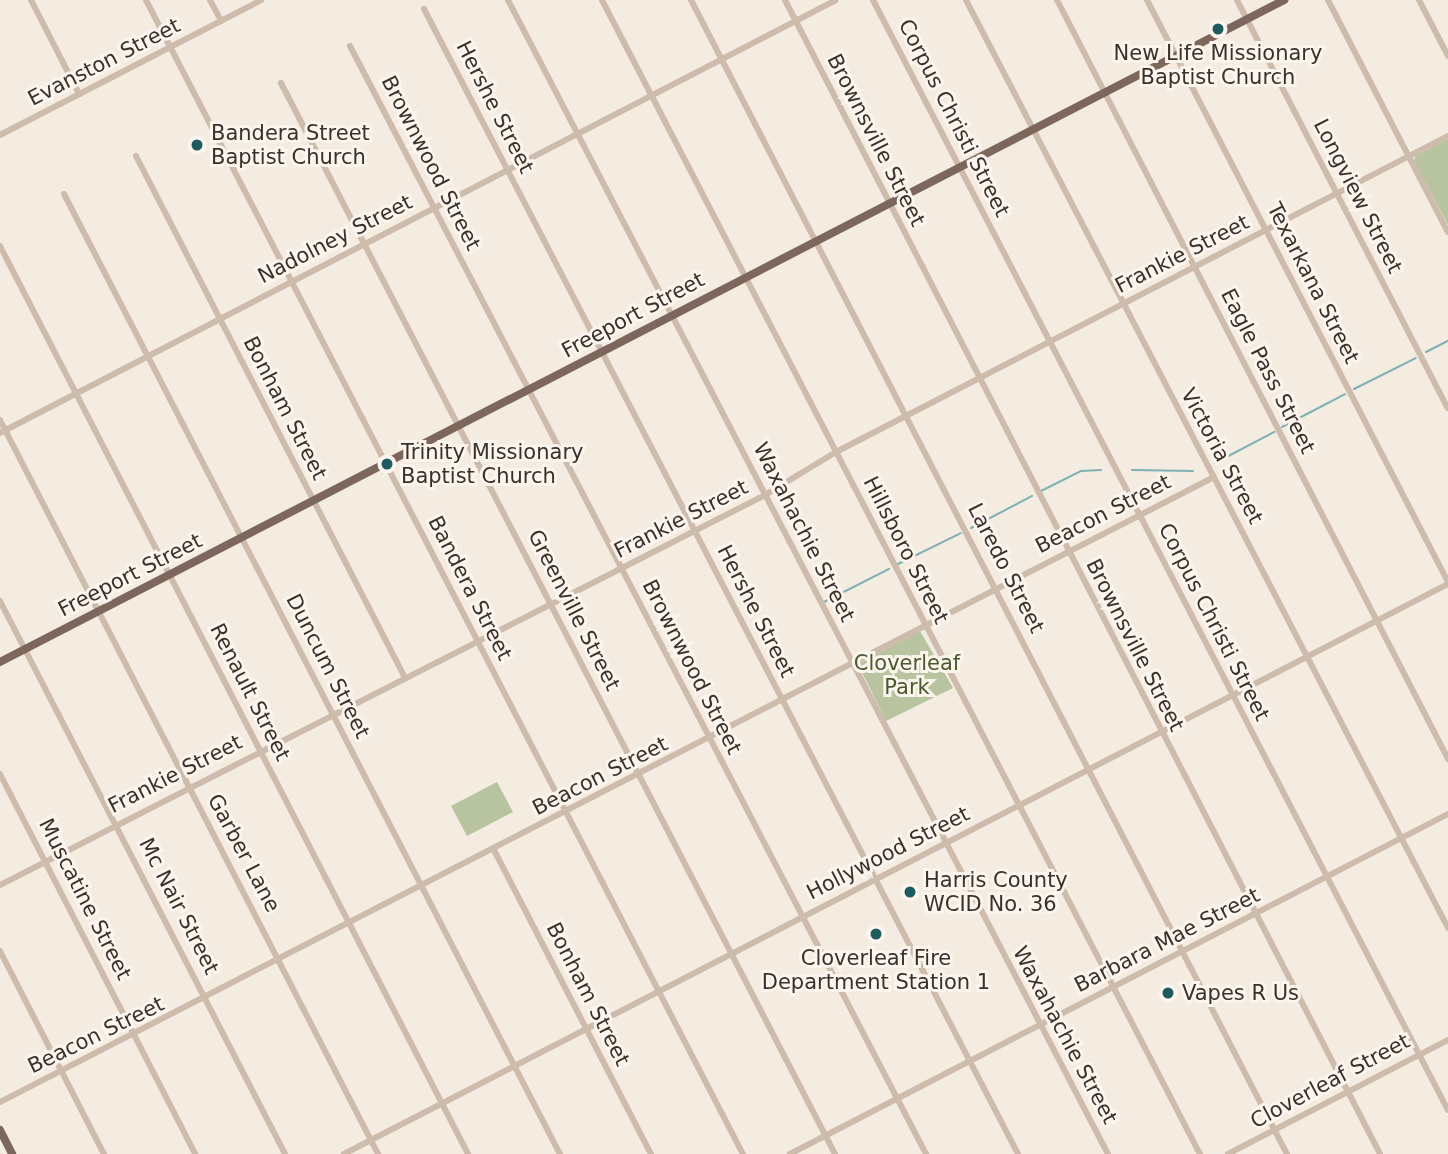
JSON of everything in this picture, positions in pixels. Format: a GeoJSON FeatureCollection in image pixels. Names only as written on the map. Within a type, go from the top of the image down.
{"type":"FeatureCollection","features":[{"type":"Feature","properties":{"kind":"main road","name":"Freeport Street"},"geometry":{"type":"LineString","coordinates":[[0,662],[1284,0]]}},
{"type":"Feature","properties":{"kind":"main road"},"geometry":{"type":"LineString","coordinates":[[0,1130],[12,1154]]}},
{"type":"Feature","properties":{"kind":"street"},"geometry":{"type":"LineString","coordinates":[[31,0],[79,94]]}},
{"type":"Feature","properties":{"kind":"street","name":"Bandera Street"},"geometry":{"type":"LineString","coordinates":[[146,0],[743,1154]]}},
{"type":"Feature","properties":{"kind":"street"},"geometry":{"type":"LineString","coordinates":[[210,0],[221,21]]}},
{"type":"Feature","properties":{"kind":"street","name":"Evanston Street"},"geometry":{"type":"LineString","coordinates":[[0,135],[260,0]]}},
{"type":"Feature","properties":{"kind":"street","name":"Waxahachie Street"},"geometry":{"type":"LineString","coordinates":[[508,0],[944,844],[1108,1154]]}},
{"type":"Feature","properties":{"kind":"street","name":"Hillsboro Street"},"geometry":{"type":"LineString","coordinates":[[602,0],[743,278],[1200,1154]]}},
{"type":"Feature","properties":{"kind":"street","name":"Laredo Street"},"geometry":{"type":"LineString","coordinates":[[691,0],[1088,769],[1185,950],[1287,1154]]}},
{"type":"Feature","properties":{"kind":"street","name":"Brownsville Street"},"geometry":{"type":"LineString","coordinates":[[785,0],[890,203],[977,380],[1380,1154]]}},
{"type":"Feature","properties":{"kind":"street","name":"Nadolney Street"},"geometry":{"type":"LineString","coordinates":[[3,431],[836,0]]}},
{"type":"Feature","properties":{"kind":"street","name":"Corpus Christi Street"},"geometry":{"type":"LineString","coordinates":[[873,0],[1448,1110]]}},
{"type":"Feature","properties":{"kind":"street","name":"Victoria Street"},"geometry":{"type":"LineString","coordinates":[[965,0],[1121,305],[1214,477],[1305,658],[1448,928]]}},
{"type":"Feature","properties":{"kind":"street","name":"Eagle Pass Street"},"geometry":{"type":"LineString","coordinates":[[1057,0],[1448,759]]}},
{"type":"Feature","properties":{"kind":"street","name":"Texarkana Street"},"geometry":{"type":"LineString","coordinates":[[1147,0],[1448,583]]}},
{"type":"Feature","properties":{"kind":"street","name":"Longview Street"},"geometry":{"type":"LineString","coordinates":[[1237,0],[1448,408]]}},
{"type":"Feature","properties":{"kind":"street"},"geometry":{"type":"LineString","coordinates":[[1328,0],[1448,232]]}},
{"type":"Feature","properties":{"kind":"street"},"geometry":{"type":"LineString","coordinates":[[1419,0],[1448,56]]}},
{"type":"Feature","properties":{"kind":"street","name":"Hershe Street"},"geometry":{"type":"LineString","coordinates":[[424,9],[783,701],[873,881],[1018,1154]]}},
{"type":"Feature","properties":{"kind":"street","name":"Brownwood Street"},"geometry":{"type":"LineString","coordinates":[[350,46],[926,1154]]}},
{"type":"Feature","properties":{"kind":"street","name":"Greenville Street"},"geometry":{"type":"LineString","coordinates":[[281,83],[835,1154]]}},
{"type":"Feature","properties":{"kind":"street","name":"Frankie Street"},"geometry":{"type":"LineString","coordinates":[[0,885],[476,639],[622,569],[765,495],[836,452],[1448,136]]}},
{"type":"Feature","properties":{"kind":"street","name":"Bonham Street"},"geometry":{"type":"LineString","coordinates":[[136,156],[404,676]]}},
{"type":"Feature","properties":{"kind":"street","name":"Duncum Street"},"geometry":{"type":"LineString","coordinates":[[64,194],[561,1154]]}},
{"type":"Feature","properties":{"kind":"street","name":"Renault Street"},"geometry":{"type":"LineString","coordinates":[[1,246],[468,1154]]}},
{"type":"Feature","properties":{"kind":"street","name":"Garber Lane"},"geometry":{"type":"LineString","coordinates":[[0,420],[3,431],[99,611],[378,1154]]}},
{"type":"Feature","properties":{"kind":"street","name":"Beacon Street"},"geometry":{"type":"LineString","coordinates":[[0,1102],[136,1036],[1214,477]]}},
{"type":"Feature","properties":{"kind":"street","name":"Hollywood Street"},"geometry":{"type":"LineString","coordinates":[[344,1154],[1448,583]]}},
{"type":"Feature","properties":{"kind":"street","name":"Mc Nair Street"},"geometry":{"type":"LineString","coordinates":[[0,601],[117,823],[285,1154]]}},
{"type":"Feature","properties":{"kind":"street","name":"Muscatine Street"},"geometry":{"type":"LineString","coordinates":[[0,774],[195,1154]]}},
{"type":"Feature","properties":{"kind":"street","name":"Barbara Mae Street"},"geometry":{"type":"LineString","coordinates":[[790,1154],[1448,814]]}},
{"type":"Feature","properties":{"kind":"street","name":"Bonham Street"},"geometry":{"type":"LineString","coordinates":[[494,850],[651,1154]]}},
{"type":"Feature","properties":{"kind":"street"},"geometry":{"type":"LineString","coordinates":[[0,951],[104,1154]]}},
{"type":"Feature","properties":{"kind":"street","name":"Cloverleaf Street"},"geometry":{"type":"LineString","coordinates":[[1228,1154],[1448,1040]]}},
{"type":"Feature","properties":{"kind":"green space"},"geometry":{"type":"Polygon","coordinates":[[[1448,139],[1448,225],[1414,161],[1415,156],[1448,139]]]}},
{"type":"Feature","properties":{"kind":"green space","name":"Cloverleaf Park"},"geometry":{"type":"Polygon","coordinates":[[[920,631],[953,688],[886,721],[858,664],[920,631]]]}},
{"type":"Feature","properties":{"kind":"green space"},"geometry":{"type":"Polygon","coordinates":[[[497,782],[513,812],[467,836],[451,806],[497,782]]]}},
{"type":"Feature","properties":{"kind":"waterway"},"geometry":{"type":"LineString","coordinates":[[1426,352],[1448,341]]}},
{"type":"Feature","properties":{"kind":"waterway"},"geometry":{"type":"LineString","coordinates":[[1354,389],[1416,358]]}},
{"type":"Feature","properties":{"kind":"waterway"},"geometry":{"type":"LineString","coordinates":[[1282,427],[1345,394]]}},
{"type":"Feature","properties":{"kind":"waterway"},"geometry":{"type":"LineString","coordinates":[[1215,463],[1274,432]]}},
{"type":"Feature","properties":{"kind":"waterway"},"geometry":{"type":"LineString","coordinates":[[1041,491],[1081,471],[1101,470]]}},
{"type":"Feature","properties":{"kind":"waterway"},"geometry":{"type":"LineString","coordinates":[[1132,470],[1193,471]]}},
{"type":"Feature","properties":{"kind":"waterway"},"geometry":{"type":"LineString","coordinates":[[971,528],[1032,496]]}},
{"type":"Feature","properties":{"kind":"waterway"},"geometry":{"type":"LineString","coordinates":[[898,564],[961,533]]}},
{"type":"Feature","properties":{"kind":"waterway"},"geometry":{"type":"LineString","coordinates":[[824,602],[889,569]]}},
{"type":"Feature","properties":{"kind":"place","name":"New Life Missionary Baptist Church"},"geometry":{"type":"Point","coordinates":[1218,29]}},
{"type":"Feature","properties":{"kind":"place","name":"Bandera Street Baptist Church"},"geometry":{"type":"Point","coordinates":[197,145]}},
{"type":"Feature","properties":{"kind":"place","name":"Trinity Missionary Baptist Church"},"geometry":{"type":"Point","coordinates":[387,464]}},
{"type":"Feature","properties":{"kind":"place","name":"Harris County WCID No. 36"},"geometry":{"type":"Point","coordinates":[910,892]}},
{"type":"Feature","properties":{"kind":"place","name":"Cloverleaf Fire Department Station 1"},"geometry":{"type":"Point","coordinates":[876,934]}},
{"type":"Feature","properties":{"kind":"place","name":"Vapes R Us"},"geometry":{"type":"Point","coordinates":[1168,993]}}]}
